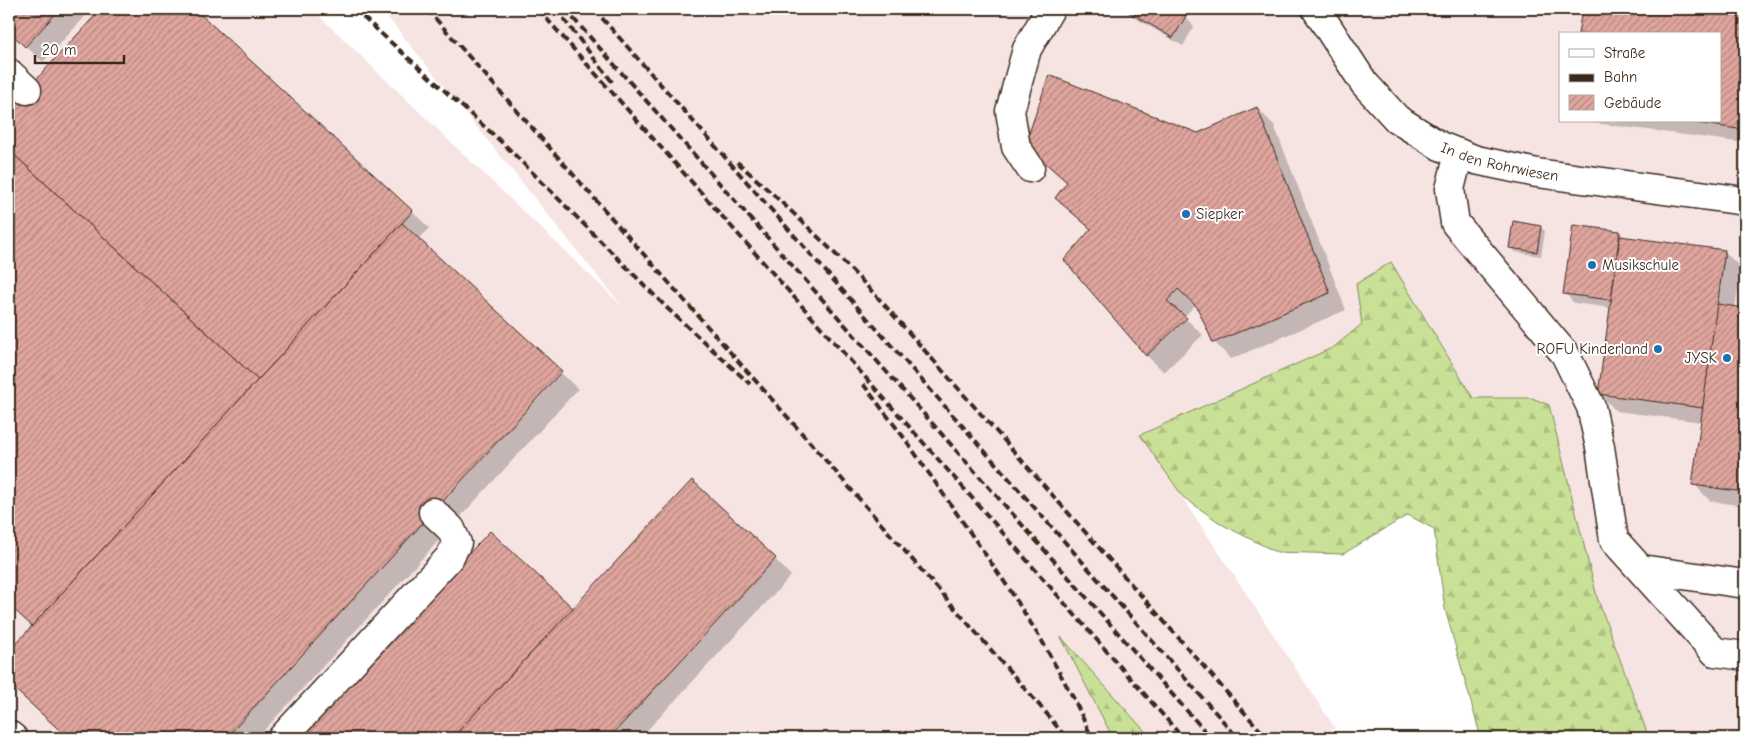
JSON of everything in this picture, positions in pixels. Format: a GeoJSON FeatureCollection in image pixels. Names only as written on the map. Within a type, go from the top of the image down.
{"type":"FeatureCollection","features":[{"type":"Feature","properties":{"kind":"street"},"geometry":{"type":"LineString","coordinates":[[1030,168],[1016,147],[1010,111],[1027,49],[1050,9]]}},
{"type":"Feature","properties":{"kind":"street","name":"In den Rohrwiesen"},"geometry":{"type":"LineString","coordinates":[[1316,9],[1364,83],[1397,118],[1440,146],[1476,160],[1537,173],[1745,201]]}},
{"type":"Feature","properties":{"kind":"street"},"geometry":{"type":"LineString","coordinates":[[1459,154],[1450,189],[1455,223],[1565,354],[1591,406],[1600,447],[1614,540],[1715,652],[1745,656]]}},
{"type":"Feature","properties":{"kind":"street"},"geometry":{"type":"LineString","coordinates":[[282,738],[449,558],[458,543],[451,529],[434,512]]}},
{"type":"Feature","properties":{"kind":"street"},"geometry":{"type":"LineString","coordinates":[[1640,569],[1745,584]]}},
{"type":"Feature","properties":{"kind":"street"},"geometry":{"type":"LineString","coordinates":[[1683,616],[1688,576]]}},
{"type":"Feature","properties":{"kind":"street"},"geometry":{"type":"LineString","coordinates":[[9,735],[13,738]]}},
{"type":"Feature","properties":{"kind":"shaded area"},"geometry":{"type":"Polygon","coordinates":[[[9,9],[312,9],[622,306],[381,9],[1745,9],[1745,738],[1649,738],[1597,597],[1532,398],[1473,398],[1391,262],[1362,324],[1334,347],[1141,435],[1335,728],[1322,738],[1151,738],[1063,639],[1113,738],[9,738],[9,9]]]}},
{"type":"Feature","properties":{"kind":"green space"},"geometry":{"type":"Polygon","coordinates":[[[1391,262],[1473,398],[1532,398],[1549,405],[1597,597],[1649,738],[1481,738],[1445,609],[1434,529],[1408,515],[1343,554],[1276,552],[1223,525],[1183,497],[1140,435],[1334,347],[1362,324],[1356,284],[1391,262]]]}},
{"type":"Feature","properties":{"kind":"green space"},"geometry":{"type":"Polygon","coordinates":[[[1061,637],[1151,738],[1113,738],[1061,637]]]}},
{"type":"Feature","properties":{"kind":"building"},"geometry":{"type":"Polygon","coordinates":[[[9,9],[60,9],[25,47],[9,31],[9,9]]]}},
{"type":"Feature","properties":{"kind":"building"},"geometry":{"type":"Polygon","coordinates":[[[101,9],[195,9],[413,211],[258,380],[9,150],[9,109],[101,9]]]}},
{"type":"Feature","properties":{"kind":"building"},"geometry":{"type":"Polygon","coordinates":[[[1124,9],[1173,9],[1186,16],[1173,38],[1124,9]]]}},
{"type":"Feature","properties":{"kind":"building"},"geometry":{"type":"Polygon","coordinates":[[[1582,9],[1745,9],[1745,130],[1690,122],[1722,122],[1722,32],[1578,32],[1582,9]]]}},
{"type":"Feature","properties":{"kind":"building","name":"Siepker"},"geometry":{"type":"Polygon","coordinates":[[[1049,75],[1198,133],[1257,107],[1330,293],[1213,343],[1197,307],[1178,289],[1167,301],[1187,318],[1146,356],[1064,260],[1091,229],[1055,198],[1067,182],[1025,145],[1049,75]]]}},
{"type":"Feature","properties":{"kind":"building"},"geometry":{"type":"Polygon","coordinates":[[[9,150],[258,380],[32,626],[9,605],[9,150]]]}},
{"type":"Feature","properties":{"kind":"building"},"geometry":{"type":"Polygon","coordinates":[[[1513,221],[1541,226],[1537,252],[1509,248],[1513,221]]]}},
{"type":"Feature","properties":{"kind":"building"},"geometry":{"type":"Polygon","coordinates":[[[402,223],[562,371],[226,738],[68,738],[9,684],[9,651],[402,223]]]}},
{"type":"Feature","properties":{"kind":"building","name":"Musikschule"},"geometry":{"type":"Polygon","coordinates":[[[1573,225],[1620,231],[1611,300],[1563,294],[1573,225]]]}},
{"type":"Feature","properties":{"kind":"building","name":"ROFU Kinderland"},"geometry":{"type":"Polygon","coordinates":[[[1620,236],[1725,250],[1703,408],[1598,394],[1620,236]]]}},
{"type":"Feature","properties":{"kind":"building","name":"JYSK"},"geometry":{"type":"Polygon","coordinates":[[[1717,304],[1745,308],[1745,492],[1692,485],[1717,304]]]}},
{"type":"Feature","properties":{"kind":"building"},"geometry":{"type":"Polygon","coordinates":[[[692,480],[776,558],[609,738],[452,738],[692,480]]]}},
{"type":"Feature","properties":{"kind":"building"},"geometry":{"type":"Polygon","coordinates":[[[490,531],[573,608],[452,738],[297,738],[490,531]]]}},
{"type":"Feature","properties":{"kind":"railway"},"geometry":{"type":"LineString","coordinates":[[354,9],[507,147],[668,309],[750,384]]}},
{"type":"Feature","properties":{"kind":"railway"},"geometry":{"type":"LineString","coordinates":[[427,9],[814,447],[1066,738]]}},
{"type":"Feature","properties":{"kind":"railway"},"geometry":{"type":"LineString","coordinates":[[538,9],[1183,738]]}},
{"type":"Feature","properties":{"kind":"railway"},"geometry":{"type":"LineString","coordinates":[[556,9],[613,83]]}},
{"type":"Feature","properties":{"kind":"railway"},"geometry":{"type":"LineString","coordinates":[[565,9],[1211,738]]}},
{"type":"Feature","properties":{"kind":"railway"},"geometry":{"type":"LineString","coordinates":[[594,9],[1238,738]]}},
{"type":"Feature","properties":{"kind":"railway"},"geometry":{"type":"LineString","coordinates":[[737,162],[774,195],[881,301],[1267,738]]}},
{"type":"Feature","properties":{"kind":"railway"},"geometry":{"type":"LineString","coordinates":[[863,384],[905,439],[1010,590],[1042,641],[1074,699],[1092,738]]}},
{"type":"Feature","properties":{"kind":"place","name":"Siepker"},"geometry":{"type":"Point","coordinates":[1186,214]}},
{"type":"Feature","properties":{"kind":"place","name":"Musikschule"},"geometry":{"type":"Point","coordinates":[1592,265]}},
{"type":"Feature","properties":{"kind":"place","name":"ROFU Kinderland"},"geometry":{"type":"Point","coordinates":[1658,349]}},
{"type":"Feature","properties":{"kind":"place","name":"JYSK"},"geometry":{"type":"Point","coordinates":[1727,358]}}]}
